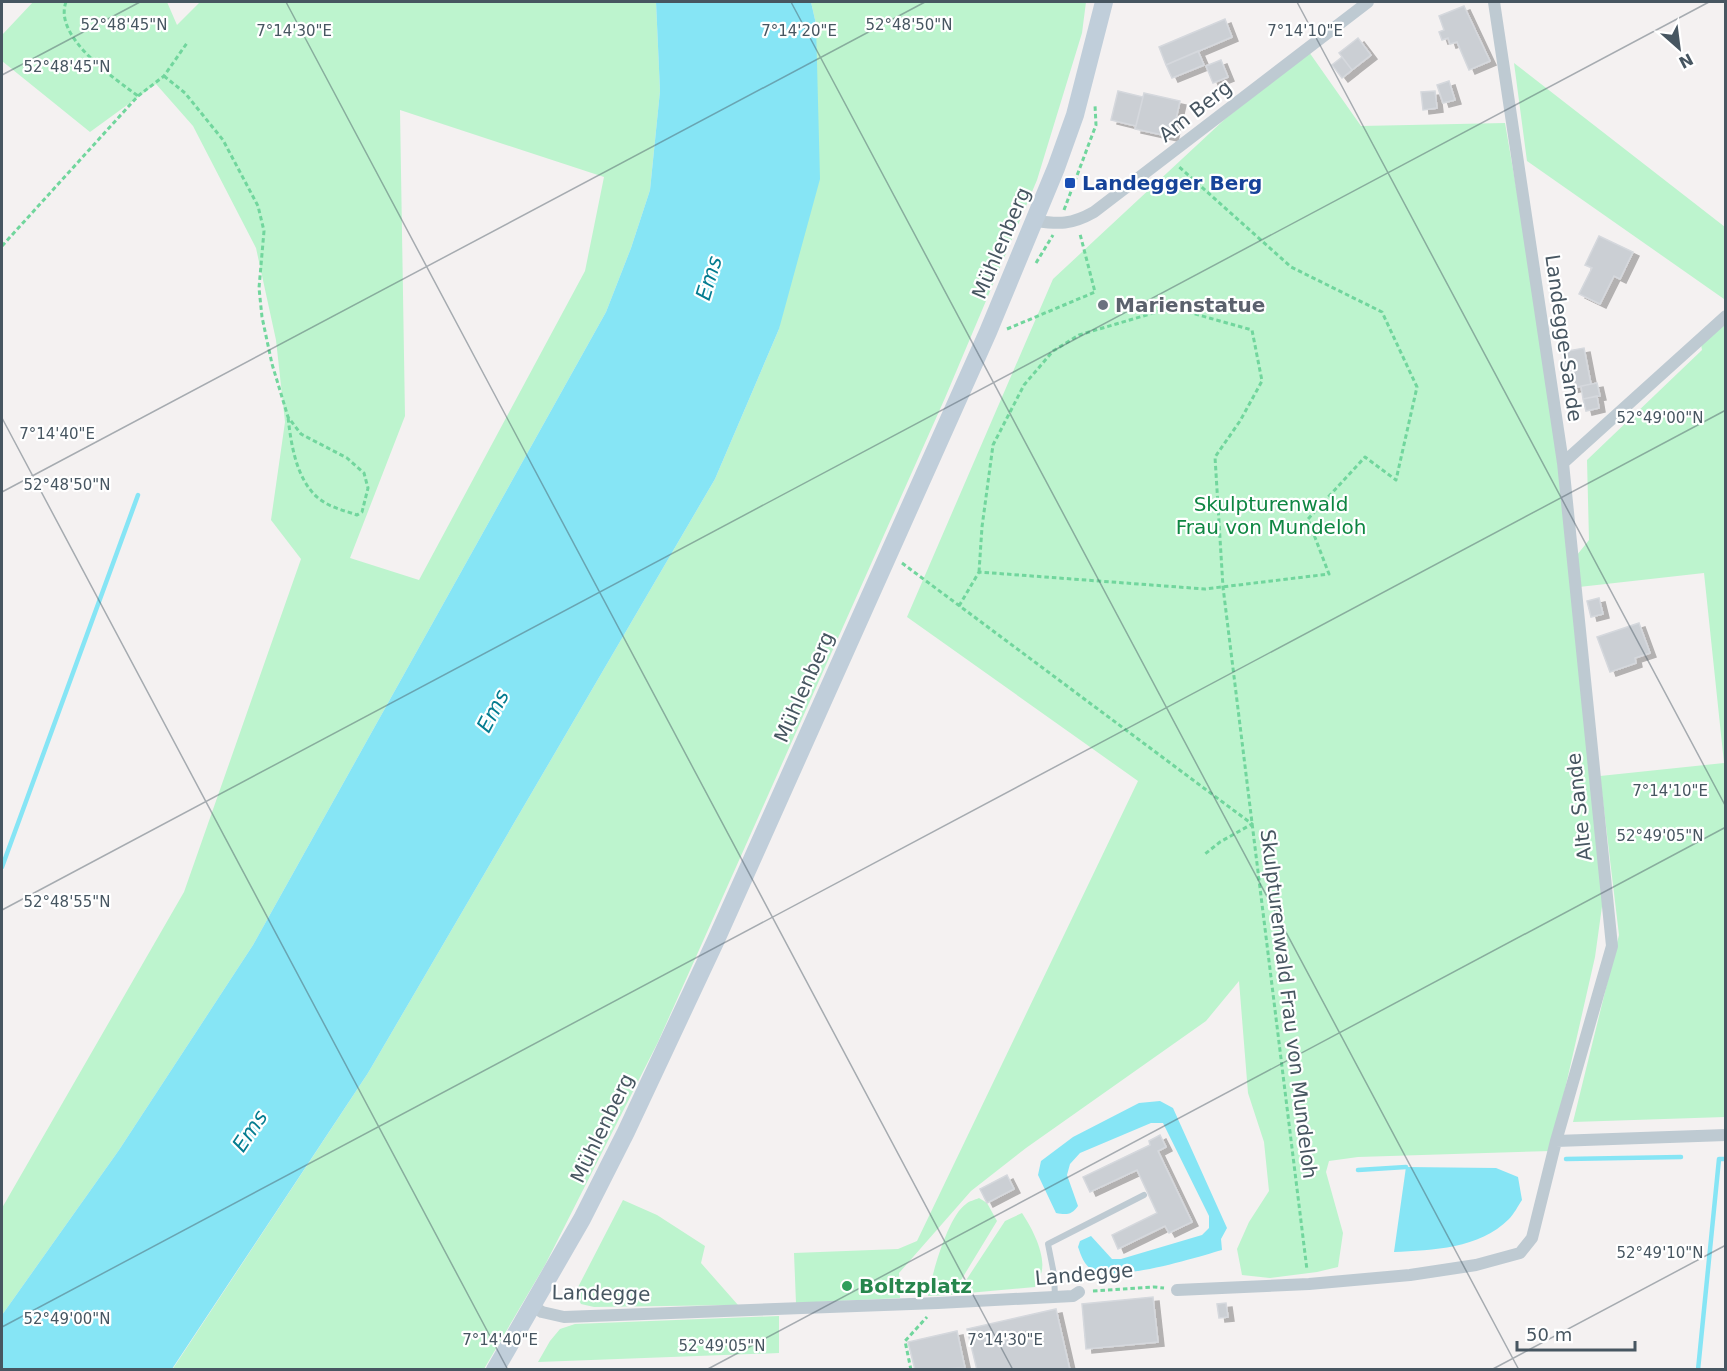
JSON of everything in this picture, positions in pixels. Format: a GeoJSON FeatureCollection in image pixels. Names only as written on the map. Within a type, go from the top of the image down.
{"type":"FeatureCollection","features":[{"type":"Feature","properties":{"kind":"main road","name":"Mühlenberg"},"geometry":{"type":"LineString","coordinates":[[495,1370],[582,1219],[626,1132],[716,940],[988,332],[1035,221],[1075,115],[1104,2]]}},
{"type":"Feature","properties":{"kind":"street","name":"Am Berg"},"geometry":{"type":"LineString","coordinates":[[1035,221],[1059,224],[1078,221],[1094,212],[1368,2]]}},
{"type":"Feature","properties":{"kind":"street","name":"Landegge-Sande"},"geometry":{"type":"LineString","coordinates":[[1494,2],[1563,463]]}},
{"type":"Feature","properties":{"kind":"street","name":"Landegge-Sande"},"geometry":{"type":"LineString","coordinates":[[1563,463],[1725,316]]}},
{"type":"Feature","properties":{"kind":"street","name":"Alte Sande"},"geometry":{"type":"LineString","coordinates":[[1556,1141],[1612,946],[1563,463]]}},
{"type":"Feature","properties":{"kind":"street"},"geometry":{"type":"LineString","coordinates":[[1177,1290],[1309,1284],[1410,1275],[1476,1265],[1520,1253],[1532,1238],[1556,1141],[1725,1136]]}},
{"type":"Feature","properties":{"kind":"street","name":"Landegge"},"geometry":{"type":"LineString","coordinates":[[532,1306],[542,1312],[564,1317],[938,1303],[1073,1296],[1079,1292]]}},
{"type":"Feature","properties":{"kind":"lane"},"geometry":{"type":"LineString","coordinates":[[1055,1297],[1054,1274],[1048,1244],[1144,1195]]}},
{"type":"Feature","properties":{"kind":"path"},"geometry":{"type":"LineString","coordinates":[[66,2],[64,8],[66,25],[78,44],[101,68],[138,96]]}},
{"type":"Feature","properties":{"kind":"path"},"geometry":{"type":"LineString","coordinates":[[2,246],[138,96],[164,76],[187,43]]}},
{"type":"Feature","properties":{"kind":"path"},"geometry":{"type":"LineString","coordinates":[[164,76],[185,93],[223,140],[258,206],[264,231],[259,288],[262,317],[272,364],[288,417],[291,447],[300,472],[316,496],[333,507],[357,515],[362,512],[368,489],[364,473],[347,458],[301,434],[288,417]]}},
{"type":"Feature","properties":{"kind":"path"},"geometry":{"type":"LineString","coordinates":[[1059,224],[1096,125]]}},
{"type":"Feature","properties":{"kind":"path"},"geometry":{"type":"LineString","coordinates":[[959,606],[979,572],[1205,589],[1329,574],[1308,519],[1365,457],[1396,480],[1417,387],[1382,312],[1291,267],[1168,156]]}},
{"type":"Feature","properties":{"kind":"path"},"geometry":{"type":"LineString","coordinates":[[988,332],[1001,331],[1095,292],[1080,242]]}},
{"type":"Feature","properties":{"kind":"path","name":"Skulpturenwald Frau von Mundeloh"},"geometry":{"type":"LineString","coordinates":[[979,572],[982,526],[993,445],[1024,385],[1053,351],[1079,335],[1160,311],[1188,312],[1252,330],[1262,381],[1240,420],[1215,457],[1222,587],[1309,1284]]}},
{"type":"Feature","properties":{"kind":"path"},"geometry":{"type":"LineString","coordinates":[[898,561],[1252,824],[1220,842],[1205,854]]}},
{"type":"Feature","properties":{"kind":"path","name":"Landegge"},"geometry":{"type":"LineString","coordinates":[[1079,1292],[1154,1287],[1177,1290]]}},
{"type":"Feature","properties":{"kind":"path"},"geometry":{"type":"LineString","coordinates":[[911,1370],[905,1341],[938,1303]]}},
{"type":"Feature","properties":{"kind":"green space"},"geometry":{"type":"Polygon","coordinates":[[[33,2],[167,2],[177,25],[200,2],[656,2],[660,91],[650,190],[631,248],[606,312],[253,945],[119,1150],[2,1315],[2,1208],[184,892],[301,559],[271,520],[285,422],[276,340],[256,248],[193,126],[156,84],[90,132],[2,61],[2,35],[33,2]],[[400,110],[405,416],[350,558],[419,580],[585,271],[604,177],[400,110]]]}},
{"type":"Feature","properties":{"kind":"green space"},"geometry":{"type":"Polygon","coordinates":[[[811,2],[1086,2],[1082,33],[1037,180],[945,398],[658,1042],[545,1265],[484,1369],[172,1370],[368,1073],[715,479],[779,329],[816,24],[811,2]]]}},
{"type":"Feature","properties":{"kind":"green space","name":"Skulpturenwald Frau von Mundeloh"},"geometry":{"type":"Polygon","coordinates":[[[1309,52],[1361,126],[1505,123],[1555,412],[1604,892],[1595,957],[1551,1151],[1358,1157],[1329,1161],[1326,1172],[1343,1233],[1338,1267],[1270,1278],[1242,1275],[1237,1249],[1249,1222],[1269,1191],[1264,1142],[1248,1093],[1239,981],[1206,1021],[1026,1148],[971,1191],[899,1273],[900,1298],[796,1303],[794,1253],[898,1249],[917,1241],[1138,781],[907,617],[1053,279],[1225,119],[1309,52]]]}},
{"type":"Feature","properties":{"kind":"green space"},"geometry":{"type":"Polygon","coordinates":[[[1514,63],[1725,227],[1724,299],[1527,161],[1514,63]]]}},
{"type":"Feature","properties":{"kind":"green space"},"geometry":{"type":"Polygon","coordinates":[[[1725,324],[1725,1117],[1573,1122],[1619,935],[1600,776],[1724,763],[1704,573],[1579,587],[1577,555],[1589,540],[1587,460],[1702,350],[1701,344],[1725,324]]]}},
{"type":"Feature","properties":{"kind":"green space"},"geometry":{"type":"Polygon","coordinates":[[[979,1198],[987,1203],[997,1221],[952,1295],[928,1296],[937,1260],[953,1220],[966,1204],[979,1198]]]}},
{"type":"Feature","properties":{"kind":"green space"},"geometry":{"type":"Polygon","coordinates":[[[623,1200],[657,1215],[705,1246],[701,1263],[738,1305],[594,1307],[581,1304],[575,1293],[623,1200]]]}},
{"type":"Feature","properties":{"kind":"green space"},"geometry":{"type":"Polygon","coordinates":[[[1022,1213],[1034,1234],[1042,1259],[1041,1274],[1035,1287],[957,1294],[1005,1221],[1022,1213]]]}},
{"type":"Feature","properties":{"kind":"green space"},"geometry":{"type":"Polygon","coordinates":[[[779,1316],[779,1353],[538,1362],[560,1329],[575,1324],[779,1316]]]}},
{"type":"Feature","properties":{"kind":"water","name":"Ems"},"geometry":{"type":"Polygon","coordinates":[[[656,2],[811,2],[816,24],[820,179],[779,329],[715,479],[368,1073],[172,1369],[2,1369],[2,1315],[119,1150],[253,945],[606,312],[631,248],[650,190],[660,91],[656,2]]]}},
{"type":"Feature","properties":{"kind":"water"},"geometry":{"type":"Polygon","coordinates":[[[1160,1101],[1173,1108],[1227,1228],[1221,1239],[1222,1250],[1138,1271],[1105,1273],[1093,1270],[1085,1263],[1078,1247],[1080,1241],[1091,1236],[1112,1259],[1121,1259],[1202,1235],[1209,1228],[1209,1216],[1163,1123],[1151,1123],[1080,1153],[1070,1164],[1067,1175],[1078,1206],[1071,1213],[1056,1213],[1038,1175],[1041,1161],[1073,1137],[1139,1103],[1160,1101]]]}},
{"type":"Feature","properties":{"kind":"water"},"geometry":{"type":"Polygon","coordinates":[[[1406,1167],[1496,1168],[1518,1177],[1522,1200],[1509,1219],[1484,1237],[1440,1249],[1394,1252],[1406,1167]]]}},
{"type":"Feature","properties":{"kind":"building"},"geometry":{"type":"Polygon","coordinates":[[[1464,6],[1490,61],[1469,70],[1457,42],[1450,44],[1448,38],[1442,40],[1439,32],[1444,30],[1439,16],[1464,6]]]}},
{"type":"Feature","properties":{"kind":"building"},"geometry":{"type":"Polygon","coordinates":[[[1225,19],[1232,37],[1166,65],[1159,47],[1225,19]]]}},
{"type":"Feature","properties":{"kind":"building"},"geometry":{"type":"Polygon","coordinates":[[[1358,38],[1371,55],[1352,70],[1339,53],[1358,38]]]}},
{"type":"Feature","properties":{"kind":"building"},"geometry":{"type":"Polygon","coordinates":[[[1198,51],[1204,65],[1172,78],[1166,65],[1198,51]]]}},
{"type":"Feature","properties":{"kind":"building"},"geometry":{"type":"Polygon","coordinates":[[[1342,57],[1352,70],[1342,78],[1332,65],[1342,57]]]}},
{"type":"Feature","properties":{"kind":"building"},"geometry":{"type":"Polygon","coordinates":[[[1221,60],[1228,77],[1213,83],[1206,66],[1221,60]]]}},
{"type":"Feature","properties":{"kind":"building"},"geometry":{"type":"Polygon","coordinates":[[[1449,81],[1455,100],[1443,103],[1437,85],[1449,81]]]}},
{"type":"Feature","properties":{"kind":"building"},"geometry":{"type":"Polygon","coordinates":[[[1118,91],[1143,97],[1136,126],[1111,120],[1118,91]]]}},
{"type":"Feature","properties":{"kind":"building"},"geometry":{"type":"Polygon","coordinates":[[[1435,91],[1437,108],[1423,110],[1421,92],[1435,91]]]}},
{"type":"Feature","properties":{"kind":"building"},"geometry":{"type":"Polygon","coordinates":[[[1144,93],[1180,101],[1172,137],[1135,129],[1144,93]]]}},
{"type":"Feature","properties":{"kind":"building"},"geometry":{"type":"Polygon","coordinates":[[[1599,236],[1633,252],[1620,279],[1614,276],[1600,304],[1579,294],[1592,268],[1585,265],[1599,236]]]}},
{"type":"Feature","properties":{"kind":"building"},"geometry":{"type":"Polygon","coordinates":[[[1584,348],[1591,384],[1569,389],[1562,352],[1584,348]]]}},
{"type":"Feature","properties":{"kind":"building"},"geometry":{"type":"Polygon","coordinates":[[[1597,383],[1600,396],[1583,399],[1581,386],[1597,383]]]}},
{"type":"Feature","properties":{"kind":"building"},"geometry":{"type":"Polygon","coordinates":[[[1597,396],[1599,408],[1586,411],[1583,399],[1597,396]]]}},
{"type":"Feature","properties":{"kind":"building"},"geometry":{"type":"Polygon","coordinates":[[[1599,598],[1603,614],[1591,617],[1587,601],[1599,598]]]}},
{"type":"Feature","properties":{"kind":"building"},"geometry":{"type":"Polygon","coordinates":[[[1639,623],[1650,653],[1635,658],[1636,663],[1610,672],[1597,637],[1639,623]]]}},
{"type":"Feature","properties":{"kind":"building"},"geometry":{"type":"Polygon","coordinates":[[[1160,1135],[1166,1147],[1158,1151],[1192,1222],[1169,1233],[1165,1226],[1118,1249],[1112,1235],[1157,1213],[1137,1170],[1090,1192],[1083,1177],[1150,1145],[1149,1141],[1160,1135]]]}},
{"type":"Feature","properties":{"kind":"building"},"geometry":{"type":"Polygon","coordinates":[[[1007,1175],[1014,1189],[987,1203],[980,1189],[1007,1175]]]}},
{"type":"Feature","properties":{"kind":"building"},"geometry":{"type":"Polygon","coordinates":[[[1153,1297],[1158,1342],[1086,1349],[1082,1304],[1153,1297]]]}},
{"type":"Feature","properties":{"kind":"building"},"geometry":{"type":"Polygon","coordinates":[[[1226,1303],[1228,1317],[1219,1318],[1217,1304],[1226,1303]]]}},
{"type":"Feature","properties":{"kind":"building"},"geometry":{"type":"Polygon","coordinates":[[[1056,1309],[1070,1370],[977,1370],[967,1329],[1056,1309]]]}},
{"type":"Feature","properties":{"kind":"building"},"geometry":{"type":"Polygon","coordinates":[[[957,1331],[965,1368],[915,1370],[908,1342],[957,1331]]]}},
{"type":"Feature","properties":{"kind":"waterway"},"geometry":{"type":"LineString","coordinates":[[2,867],[138,495]]}},
{"type":"Feature","properties":{"kind":"waterway"},"geometry":{"type":"LineString","coordinates":[[1566,1159],[1681,1157]]}},
{"type":"Feature","properties":{"kind":"waterway"},"geometry":{"type":"LineString","coordinates":[[1698,1370],[1719,1159],[1726,1159]]}},
{"type":"Feature","properties":{"kind":"waterway"},"geometry":{"type":"LineString","coordinates":[[1358,1170],[1406,1167]]}},
{"type":"Feature","properties":{"kind":"place","name":"Landegger Berg"},"geometry":{"type":"Point","coordinates":[1070,183]}},
{"type":"Feature","properties":{"kind":"place","name":"Marienstatue"},"geometry":{"type":"Point","coordinates":[1103,305]}},
{"type":"Feature","properties":{"kind":"place","name":"Boltzplatz"},"geometry":{"type":"Point","coordinates":[847,1286]}}]}
